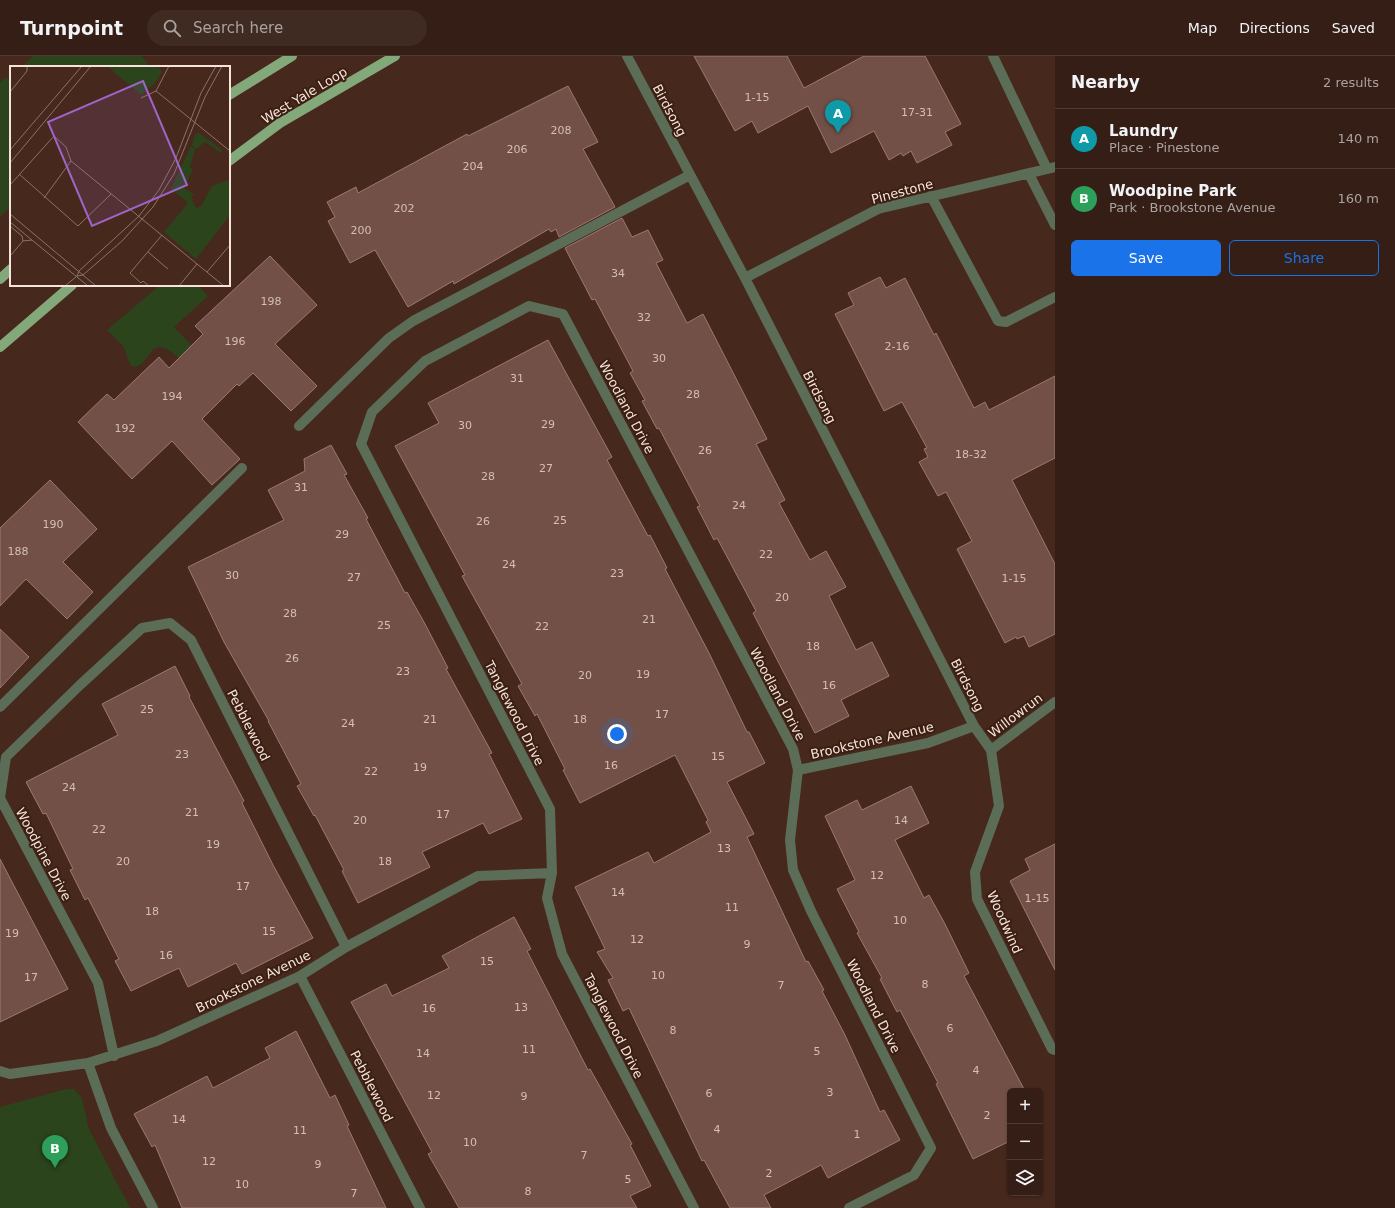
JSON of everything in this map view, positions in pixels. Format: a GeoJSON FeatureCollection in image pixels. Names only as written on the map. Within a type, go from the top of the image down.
{"type":"FeatureCollection","features":[{"type":"Feature","properties":{"kind":"main road"},"geometry":{"type":"LineString","coordinates":[[230,94],[292,56]]}},
{"type":"Feature","properties":{"kind":"main road","name":"West Yale Loop"},"geometry":{"type":"LineString","coordinates":[[230,160],[280,123],[395,56]]}},
{"type":"Feature","properties":{"kind":"main road"},"geometry":{"type":"LineString","coordinates":[[0,279],[10,270]]}},
{"type":"Feature","properties":{"kind":"main road"},"geometry":{"type":"LineString","coordinates":[[0,347],[71,286]]}},
{"type":"Feature","properties":{"kind":"street","name":"Birdsong"},"geometry":{"type":"LineString","coordinates":[[627,56],[745,278],[974,726],[991,750]]}},
{"type":"Feature","properties":{"kind":"street"},"geometry":{"type":"LineString","coordinates":[[993,56],[1051,168]]}},
{"type":"Feature","properties":{"kind":"street","name":"Pinestone"},"geometry":{"type":"LineString","coordinates":[[745,278],[878,209],[1051,168]]}},
{"type":"Feature","properties":{"kind":"street"},"geometry":{"type":"LineString","coordinates":[[1029,174],[1055,225]]}},
{"type":"Feature","properties":{"kind":"street"},"geometry":{"type":"LineString","coordinates":[[299,426],[389,338],[413,320],[690,175]]}},
{"type":"Feature","properties":{"kind":"street"},"geometry":{"type":"LineString","coordinates":[[931,196],[998,321],[1006,322],[1055,297]]}},
{"type":"Feature","properties":{"kind":"street","name":"Woodland Drive"},"geometry":{"type":"LineString","coordinates":[[529,306],[563,314],[793,749],[798,770],[790,840],[794,870],[811,911],[931,1148],[914,1175],[848,1208]]}},
{"type":"Feature","properties":{"kind":"street","name":"Tanglewood Drive"},"geometry":{"type":"LineString","coordinates":[[529,306],[425,361],[372,412],[361,444],[550,809],[552,873],[547,898],[562,954],[694,1208]]}},
{"type":"Feature","properties":{"kind":"street"},"geometry":{"type":"LineString","coordinates":[[0,707],[242,468]]}},
{"type":"Feature","properties":{"kind":"street","name":"Pebblewood"},"geometry":{"type":"LineString","coordinates":[[80,685],[142,628],[170,623],[191,640],[346,947]]}},
{"type":"Feature","properties":{"kind":"street","name":"Woodpine Drive"},"geometry":{"type":"LineString","coordinates":[[80,685],[6,757],[0,798],[98,983],[114,1056]]}},
{"type":"Feature","properties":{"kind":"street","name":"Willowrun"},"geometry":{"type":"LineString","coordinates":[[991,750],[1055,702]]}},
{"type":"Feature","properties":{"kind":"street","name":"Brookstone Avenue"},"geometry":{"type":"LineString","coordinates":[[798,770],[928,743],[974,726]]}},
{"type":"Feature","properties":{"kind":"street","name":"Woodwind"},"geometry":{"type":"LineString","coordinates":[[991,750],[999,806],[975,872],[977,898],[1052,1049],[1055,1050]]}},
{"type":"Feature","properties":{"kind":"street","name":"Brookstone Avenue"},"geometry":{"type":"LineString","coordinates":[[0,1071],[10,1074],[88,1063],[114,1056],[157,1041],[300,976],[346,947],[478,876],[552,873]]}},
{"type":"Feature","properties":{"kind":"street","name":"Pebblewood"},"geometry":{"type":"LineString","coordinates":[[300,976],[420,1208]]}},
{"type":"Feature","properties":{"kind":"street"},"geometry":{"type":"LineString","coordinates":[[88,1063],[111,1128],[153,1208]]}},
{"type":"Feature","properties":{"kind":"green space"},"geometry":{"type":"Polygon","coordinates":[[[33,56],[142,56],[149,66],[23,66],[33,56]]]}},
{"type":"Feature","properties":{"kind":"green space"},"geometry":{"type":"Polygon","coordinates":[[[6,77],[9,80],[10,79],[10,208],[0,216],[0,82],[6,77]]]}},
{"type":"Feature","properties":{"kind":"green space"},"geometry":{"type":"Polygon","coordinates":[[[159,286],[199,286],[208,296],[174,327],[192,346],[184,363],[172,352],[163,347],[156,348],[138,366],[131,366],[123,346],[107,330],[159,286]]]}},
{"type":"Feature","properties":{"kind":"green space"},"geometry":{"type":"Polygon","coordinates":[[[66,1089],[74,1089],[82,1098],[89,1129],[130,1208],[0,1208],[0,1107],[66,1089]]]}},
{"type":"Feature","properties":{"kind":"building"},"geometry":{"type":"Polygon","coordinates":[[[694,56],[787,56],[804,88],[864,56],[925,56],[961,124],[945,132],[952,145],[917,163],[911,151],[903,156],[901,153],[889,160],[874,131],[831,153],[808,106],[758,133],[752,121],[735,131],[694,56]]]}},
{"type":"Feature","properties":{"kind":"building"},"geometry":{"type":"Polygon","coordinates":[[[568,86],[598,142],[583,149],[615,207],[559,237],[556,229],[551,232],[549,229],[454,284],[453,281],[408,307],[375,250],[350,263],[328,221],[335,217],[327,202],[356,187],[358,193],[467,134],[468,136],[568,86]]]}},
{"type":"Feature","properties":{"kind":"building"},"geometry":{"type":"Polygon","coordinates":[[[622,218],[632,237],[648,230],[663,260],[656,263],[687,323],[703,314],[767,439],[756,444],[785,500],[779,503],[810,560],[826,551],[846,587],[829,596],[856,650],[872,642],[889,676],[841,700],[849,716],[815,733],[753,613],[756,611],[717,538],[714,540],[697,507],[700,506],[659,428],[657,429],[642,401],[645,400],[630,373],[633,371],[595,299],[592,300],[565,248],[622,218]]]}},
{"type":"Feature","properties":{"kind":"building"},"geometry":{"type":"Polygon","coordinates":[[[270,256],[317,305],[275,344],[317,386],[291,411],[253,373],[239,386],[237,384],[202,419],[240,459],[212,485],[172,441],[132,479],[78,422],[107,394],[114,400],[159,357],[169,368],[203,334],[195,326],[270,256]]]}},
{"type":"Feature","properties":{"kind":"building"},"geometry":{"type":"Polygon","coordinates":[[[880,277],[886,288],[905,278],[934,335],[936,333],[974,408],[985,402],[989,410],[1055,376],[1055,458],[1012,480],[1055,564],[1055,634],[1029,647],[1024,636],[1017,639],[1016,637],[1005,643],[957,549],[972,541],[946,492],[938,496],[919,462],[928,457],[924,449],[927,448],[902,402],[884,411],[835,314],[854,305],[848,293],[880,277]]]}},
{"type":"Feature","properties":{"kind":"building"},"geometry":{"type":"Polygon","coordinates":[[[548,340],[612,457],[607,460],[648,536],[650,535],[667,568],[665,569],[709,653],[747,732],[749,732],[765,763],[727,782],[754,834],[747,837],[806,962],[808,961],[824,990],[822,991],[845,1035],[880,1112],[884,1110],[900,1140],[828,1178],[821,1165],[764,1195],[771,1208],[730,1208],[704,1160],[702,1161],[629,1008],[623,1011],[608,980],[613,978],[597,952],[605,949],[575,887],[648,852],[654,863],[711,832],[706,822],[708,820],[675,755],[580,803],[563,770],[565,769],[537,714],[535,716],[518,686],[522,684],[462,576],[465,575],[395,446],[439,423],[428,403],[548,340]]]}},
{"type":"Feature","properties":{"kind":"building"},"geometry":{"type":"Polygon","coordinates":[[[331,445],[347,474],[344,475],[368,518],[366,519],[405,593],[407,592],[425,624],[448,668],[446,669],[492,753],[489,754],[522,819],[489,834],[483,823],[422,852],[430,867],[358,903],[342,871],[344,870],[315,815],[314,816],[297,786],[301,784],[269,721],[224,642],[188,567],[284,520],[268,490],[305,471],[304,459],[331,445]]]}},
{"type":"Feature","properties":{"kind":"building"},"geometry":{"type":"Polygon","coordinates":[[[50,480],[97,529],[63,562],[93,592],[67,619],[26,579],[0,606],[0,528],[50,480]]]}},
{"type":"Feature","properties":{"kind":"building"},"geometry":{"type":"Polygon","coordinates":[[[0,629],[29,657],[0,688],[0,629]]]}},
{"type":"Feature","properties":{"kind":"building"},"geometry":{"type":"Polygon","coordinates":[[[175,666],[190,696],[189,697],[244,801],[242,803],[273,865],[313,938],[242,974],[236,963],[188,987],[179,968],[131,991],[115,961],[119,959],[88,898],[85,900],[70,870],[73,869],[46,813],[43,814],[26,782],[118,735],[102,704],[175,666]]]}},
{"type":"Feature","properties":{"kind":"building"},"geometry":{"type":"Polygon","coordinates":[[[911,786],[929,823],[895,840],[924,898],[929,895],[945,924],[969,973],[964,976],[1023,1088],[1007,1088],[1007,1142],[973,1159],[936,1084],[938,1083],[900,1010],[897,1012],[880,979],[882,978],[857,933],[859,932],[837,889],[855,880],[825,816],[857,800],[862,810],[911,786]]]}},
{"type":"Feature","properties":{"kind":"building"},"geometry":{"type":"Polygon","coordinates":[[[1055,844],[1055,970],[1010,881],[1030,870],[1025,859],[1055,844]]]}},
{"type":"Feature","properties":{"kind":"building"},"geometry":{"type":"Polygon","coordinates":[[[0,859],[68,989],[0,1022],[0,859]]]}},
{"type":"Feature","properties":{"kind":"building"},"geometry":{"type":"Polygon","coordinates":[[[514,917],[531,949],[527,951],[588,1070],[590,1069],[632,1144],[630,1145],[651,1186],[630,1196],[637,1208],[459,1208],[428,1154],[432,1152],[351,1002],[386,984],[392,996],[449,968],[442,956],[514,917]]]}},
{"type":"Feature","properties":{"kind":"building"},"geometry":{"type":"Polygon","coordinates":[[[296,1031],[330,1098],[335,1095],[349,1125],[347,1126],[386,1208],[182,1208],[155,1145],[152,1147],[134,1114],[207,1076],[213,1088],[270,1058],[265,1048],[296,1031]]]}},
{"type":"Feature","properties":{"kind":"place","name":"Laundry"},"geometry":{"type":"Point","coordinates":[838,133]}},
{"type":"Feature","properties":{"kind":"place","name":"Woodpine Park"},"geometry":{"type":"Point","coordinates":[55,1168]}}]}
